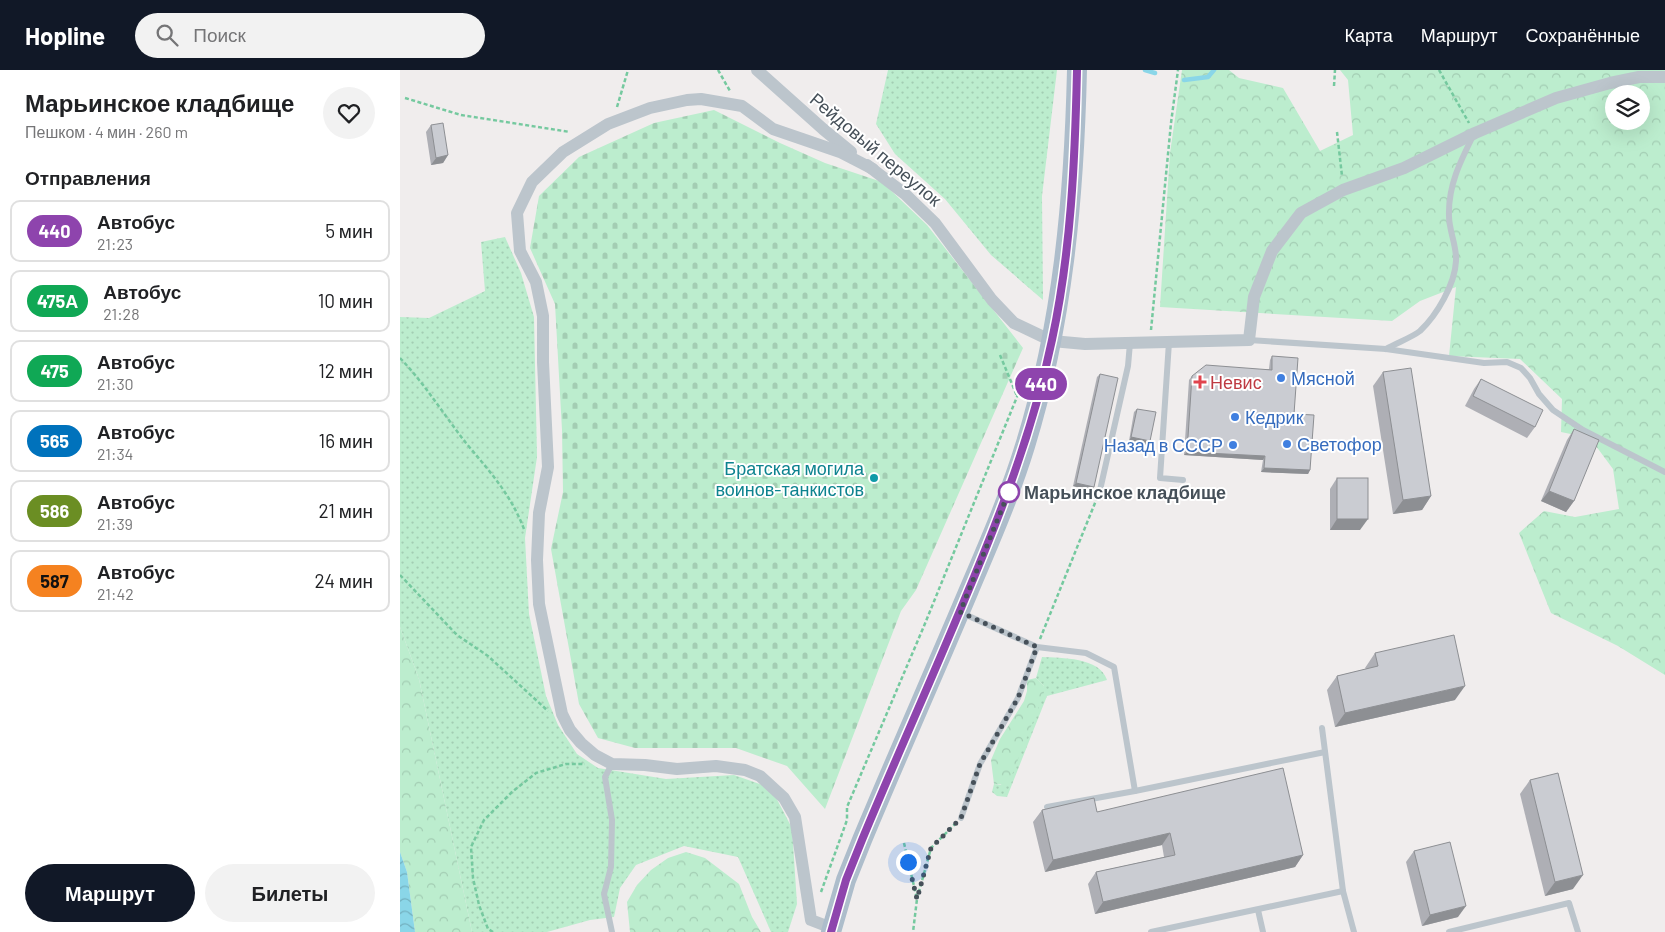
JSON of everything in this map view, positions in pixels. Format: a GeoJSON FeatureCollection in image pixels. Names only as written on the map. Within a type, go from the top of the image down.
{"type":"FeatureCollection","features":[{"type":"Feature","properties":{"kind":"main road"},"geometry":{"type":"LineString","coordinates":[[832,930],[846,880],[960,612],[1025,445],[1052,341],[1061,290],[1068,233],[1077,70]]}},
{"type":"Feature","properties":{"kind":"street","name":"Рейдовый переулок"},"geometry":{"type":"LineString","coordinates":[[757,70],[823,129],[905,194],[935,223],[992,300],[1014,324],[1052,341],[1085,344],[1249,340]]}},
{"type":"Feature","properties":{"kind":"street"},"geometry":{"type":"LineString","coordinates":[[1249,340],[1254,297],[1272,251],[1301,213],[1343,190],[1404,168],[1475,133],[1565,96],[1639,77],[1665,77]]}},
{"type":"Feature","properties":{"kind":"street"},"geometry":{"type":"LineString","coordinates":[[832,930],[812,920],[795,817],[784,798],[760,776],[745,770],[716,766],[677,769],[645,765],[612,764],[595,755],[581,743],[570,730],[562,714],[539,604],[536,560],[539,513],[548,467],[543,362],[543,316],[536,282],[520,251],[518,214],[532,182],[563,152],[608,124],[650,108],[687,100],[701,99],[742,106],[773,129],[840,152],[873,169]]}},
{"type":"Feature","properties":{"kind":"lane"},"geometry":{"type":"LineString","coordinates":[[1386,349],[1419,331],[1442,303],[1453,280],[1456,259],[1448,216],[1451,195],[1456,171],[1475,133]]}},
{"type":"Feature","properties":{"kind":"lane"},"geometry":{"type":"LineString","coordinates":[[1249,340],[1386,349],[1484,363],[1507,362],[1521,368],[1553,410],[1583,430],[1665,472]]}},
{"type":"Feature","properties":{"kind":"lane"},"geometry":{"type":"LineString","coordinates":[[1169,342],[1160,478],[1183,480]]}},
{"type":"Feature","properties":{"kind":"lane"},"geometry":{"type":"LineString","coordinates":[[1100,490],[1128,366],[1130,343]]}},
{"type":"Feature","properties":{"kind":"lane"},"geometry":{"type":"LineString","coordinates":[[960,612],[1037,647],[1086,653],[1114,667],[1135,791]]}},
{"type":"Feature","properties":{"kind":"lane"},"geometry":{"type":"LineString","coordinates":[[961,818],[980,764],[1018,698],[1037,647]]}},
{"type":"Feature","properties":{"kind":"lane"},"geometry":{"type":"LineString","coordinates":[[1322,728],[1343,891],[1354,932]]}},
{"type":"Feature","properties":{"kind":"lane"},"geometry":{"type":"LineString","coordinates":[[1048,807],[1325,752]]}},
{"type":"Feature","properties":{"kind":"lane"},"geometry":{"type":"LineString","coordinates":[[612,764],[605,777],[612,829],[611,867],[604,894],[612,932]]}},
{"type":"Feature","properties":{"kind":"lane"},"geometry":{"type":"LineString","coordinates":[[1155,932],[1343,891]]}},
{"type":"Feature","properties":{"kind":"lane"},"geometry":{"type":"LineString","coordinates":[[1449,932],[1570,904],[1578,932]]}},
{"type":"Feature","properties":{"kind":"lane"},"geometry":{"type":"LineString","coordinates":[[1258,910],[1263,932]]}},
{"type":"Feature","properties":{"kind":"path"},"geometry":{"type":"LineString","coordinates":[[601,128],[618,106],[628,70]]}},
{"type":"Feature","properties":{"kind":"path"},"geometry":{"type":"LineString","coordinates":[[718,70],[726,85],[742,106]]}},
{"type":"Feature","properties":{"kind":"path"},"geometry":{"type":"LineString","coordinates":[[1149,343],[1170,123],[1178,70]]}},
{"type":"Feature","properties":{"kind":"path"},"geometry":{"type":"LineString","coordinates":[[1334,86],[1335,70]]}},
{"type":"Feature","properties":{"kind":"path"},"geometry":{"type":"LineString","coordinates":[[1439,70],[1475,133]]}},
{"type":"Feature","properties":{"kind":"path"},"geometry":{"type":"LineString","coordinates":[[406,98],[461,115],[574,133]]}},
{"type":"Feature","properties":{"kind":"path"},"geometry":{"type":"LineString","coordinates":[[1337,132],[1343,190]]}},
{"type":"Feature","properties":{"kind":"path"},"geometry":{"type":"LineString","coordinates":[[821,892],[847,820],[847,806],[924,626],[1017,398],[1000,355]]}},
{"type":"Feature","properties":{"kind":"path"},"geometry":{"type":"LineString","coordinates":[[400,358],[466,443],[491,471],[516,508],[526,534]]}},
{"type":"Feature","properties":{"kind":"path"},"geometry":{"type":"LineString","coordinates":[[1037,647],[1100,490]]}},
{"type":"Feature","properties":{"kind":"path"},"geometry":{"type":"LineString","coordinates":[[400,575],[457,635],[488,656],[551,715]]}},
{"type":"Feature","properties":{"kind":"path"},"geometry":{"type":"LineString","coordinates":[[493,932],[488,929],[479,905],[473,878],[472,847],[484,820],[512,792],[536,774],[566,764],[612,764]]}},
{"type":"Feature","properties":{"kind":"path"},"geometry":{"type":"LineString","coordinates":[[912,932],[917,899],[931,848],[961,818]]}},
{"type":"Feature","properties":{"kind":"path"},"geometry":{"type":"LineString","coordinates":[[904,843],[917,899]]}},
{"type":"Feature","properties":{"kind":"green space"},"geometry":{"type":"Polygon","coordinates":[[[888,70],[1057,70],[1042,196],[1043,300],[991,255],[945,199],[895,154],[876,124],[888,70]]]}},
{"type":"Feature","properties":{"kind":"green space"},"geometry":{"type":"Polygon","coordinates":[[[1182,70],[1229,70],[1239,78],[1283,88],[1320,151],[1353,135],[1348,80],[1340,70],[1665,70],[1665,675],[1618,646],[1551,613],[1519,533],[1544,511],[1575,517],[1619,509],[1613,469],[1590,438],[1561,432],[1562,399],[1520,359],[1449,356],[1456,287],[1420,301],[1392,321],[1160,307],[1170,153],[1182,70]]]}},
{"type":"Feature","properties":{"kind":"green space"},"geometry":{"type":"Polygon","coordinates":[[[714,110],[825,163],[882,182],[927,225],[1023,348],[916,590],[901,611],[825,809],[787,766],[736,748],[635,748],[598,738],[579,704],[551,549],[563,492],[562,430],[555,304],[530,248],[539,196],[579,157],[654,123],[714,110]]]}},
{"type":"Feature","properties":{"kind":"green space"},"geometry":{"type":"Polygon","coordinates":[[[505,237],[521,273],[534,317],[537,457],[525,538],[529,614],[546,696],[558,725],[577,754],[598,768],[666,779],[734,775],[771,788],[792,828],[797,904],[788,932],[771,932],[738,857],[684,846],[636,865],[620,888],[614,917],[590,920],[547,932],[472,932],[419,679],[400,627],[400,317],[429,318],[485,291],[481,242],[505,237]]]}},
{"type":"Feature","properties":{"kind":"green space"},"geometry":{"type":"Polygon","coordinates":[[[400,627],[419,679],[472,932],[415,932],[407,872],[400,852],[400,627]]]}},
{"type":"Feature","properties":{"kind":"green space"},"geometry":{"type":"Polygon","coordinates":[[[1042,657],[1079,660],[1088,663],[1103,672],[1107,680],[1047,696],[1007,797],[997,796],[992,792],[994,784],[1001,785],[1044,686],[1036,678],[1042,657]]]}},
{"type":"Feature","properties":{"kind":"green space"},"geometry":{"type":"Polygon","coordinates":[[[1036,678],[1044,686],[1043,696],[1008,785],[994,784],[991,760],[1000,739],[1024,701],[1027,691],[1027,680],[1036,678]]]}},
{"type":"Feature","properties":{"kind":"green space"},"geometry":{"type":"Polygon","coordinates":[[[686,852],[705,858],[739,884],[752,917],[761,932],[630,932],[627,902],[637,885],[651,870],[668,858],[686,852]]]}},
{"type":"Feature","properties":{"kind":"water"},"geometry":{"type":"Polygon","coordinates":[[[400,852],[407,872],[415,932],[400,932],[400,852]]]}},
{"type":"Feature","properties":{"kind":"building"},"geometry":{"type":"Polygon","coordinates":[[[443,123],[448,155],[436,158],[431,125],[443,123]]]}},
{"type":"Feature","properties":{"kind":"building"},"geometry":{"type":"Polygon","coordinates":[[[1272,356],[1298,358],[1294,414],[1314,415],[1310,470],[1264,468],[1265,456],[1187,452],[1192,376],[1206,365],[1272,370],[1272,356]]]}},
{"type":"Feature","properties":{"kind":"building"},"geometry":{"type":"Polygon","coordinates":[[[1411,368],[1431,496],[1403,500],[1383,372],[1411,368]]]}},
{"type":"Feature","properties":{"kind":"building"},"geometry":{"type":"Polygon","coordinates":[[[1100,374],[1118,378],[1094,487],[1076,483],[1100,374]]]}},
{"type":"Feature","properties":{"kind":"building"},"geometry":{"type":"Polygon","coordinates":[[[1481,379],[1543,410],[1535,427],[1473,396],[1481,379]]]}},
{"type":"Feature","properties":{"kind":"building"},"geometry":{"type":"Polygon","coordinates":[[[1137,409],[1156,412],[1150,441],[1131,437],[1137,409]]]}},
{"type":"Feature","properties":{"kind":"building"},"geometry":{"type":"Polygon","coordinates":[[[1574,429],[1599,440],[1574,501],[1549,491],[1574,429]]]}},
{"type":"Feature","properties":{"kind":"building"},"geometry":{"type":"Polygon","coordinates":[[[1337,478],[1368,478],[1368,519],[1337,519],[1337,478]]]}},
{"type":"Feature","properties":{"kind":"building"},"geometry":{"type":"Polygon","coordinates":[[[1454,635],[1465,686],[1345,713],[1337,676],[1378,666],[1375,653],[1454,635]]]}},
{"type":"Feature","properties":{"kind":"building"},"geometry":{"type":"Polygon","coordinates":[[[1283,768],[1303,855],[1103,902],[1096,872],[1175,855],[1170,833],[1053,860],[1042,810],[1094,798],[1097,812],[1283,768]]]}},
{"type":"Feature","properties":{"kind":"building"},"geometry":{"type":"Polygon","coordinates":[[[1558,773],[1583,875],[1555,882],[1530,780],[1558,773]]]}},
{"type":"Feature","properties":{"kind":"building"},"geometry":{"type":"Polygon","coordinates":[[[1450,842],[1466,906],[1430,915],[1414,851],[1450,842]]]}},
{"type":"Feature","properties":{"kind":"waterway"},"geometry":{"type":"LineString","coordinates":[[1145,70],[1155,73]]}},
{"type":"Feature","properties":{"kind":"waterway"},"geometry":{"type":"LineString","coordinates":[[1184,80],[1208,77],[1214,70]]}},
{"type":"Feature","properties":{"kind":"bus line","name":"440"},"geometry":{"type":"LineString","coordinates":[[831,932],[846,880],[993,534],[1025,445],[1052,341],[1061,290],[1068,233],[1077,70]]}},
{"type":"Feature","properties":{"kind":"place","name":"Мясной"},"geometry":{"type":"Point","coordinates":[1281,378]}},
{"type":"Feature","properties":{"kind":"place","name":"Невис"},"geometry":{"type":"Point","coordinates":[1200,382]}},
{"type":"Feature","properties":{"kind":"place","name":"Кедрик"},"geometry":{"type":"Point","coordinates":[1235,417]}},
{"type":"Feature","properties":{"kind":"place","name":"Светофор"},"geometry":{"type":"Point","coordinates":[1287,444]}},
{"type":"Feature","properties":{"kind":"place","name":"Назад в СССР"},"geometry":{"type":"Point","coordinates":[1233,445]}},
{"type":"Feature","properties":{"kind":"place","name":"Братская могила воинов-танкистов"},"geometry":{"type":"Point","coordinates":[874,478]}},
{"type":"Feature","properties":{"kind":"place","name":"Марьинское кладбище"},"geometry":{"type":"Point","coordinates":[1009,492]}},
{"type":"Feature","properties":{"kind":"route"},"geometry":{"type":"LineString","coordinates":[[908,862],[917,899],[931,848],[961,818],[980,764],[1018,698],[1037,647],[960,612],[1012,484],[1009,492]]}}]}
